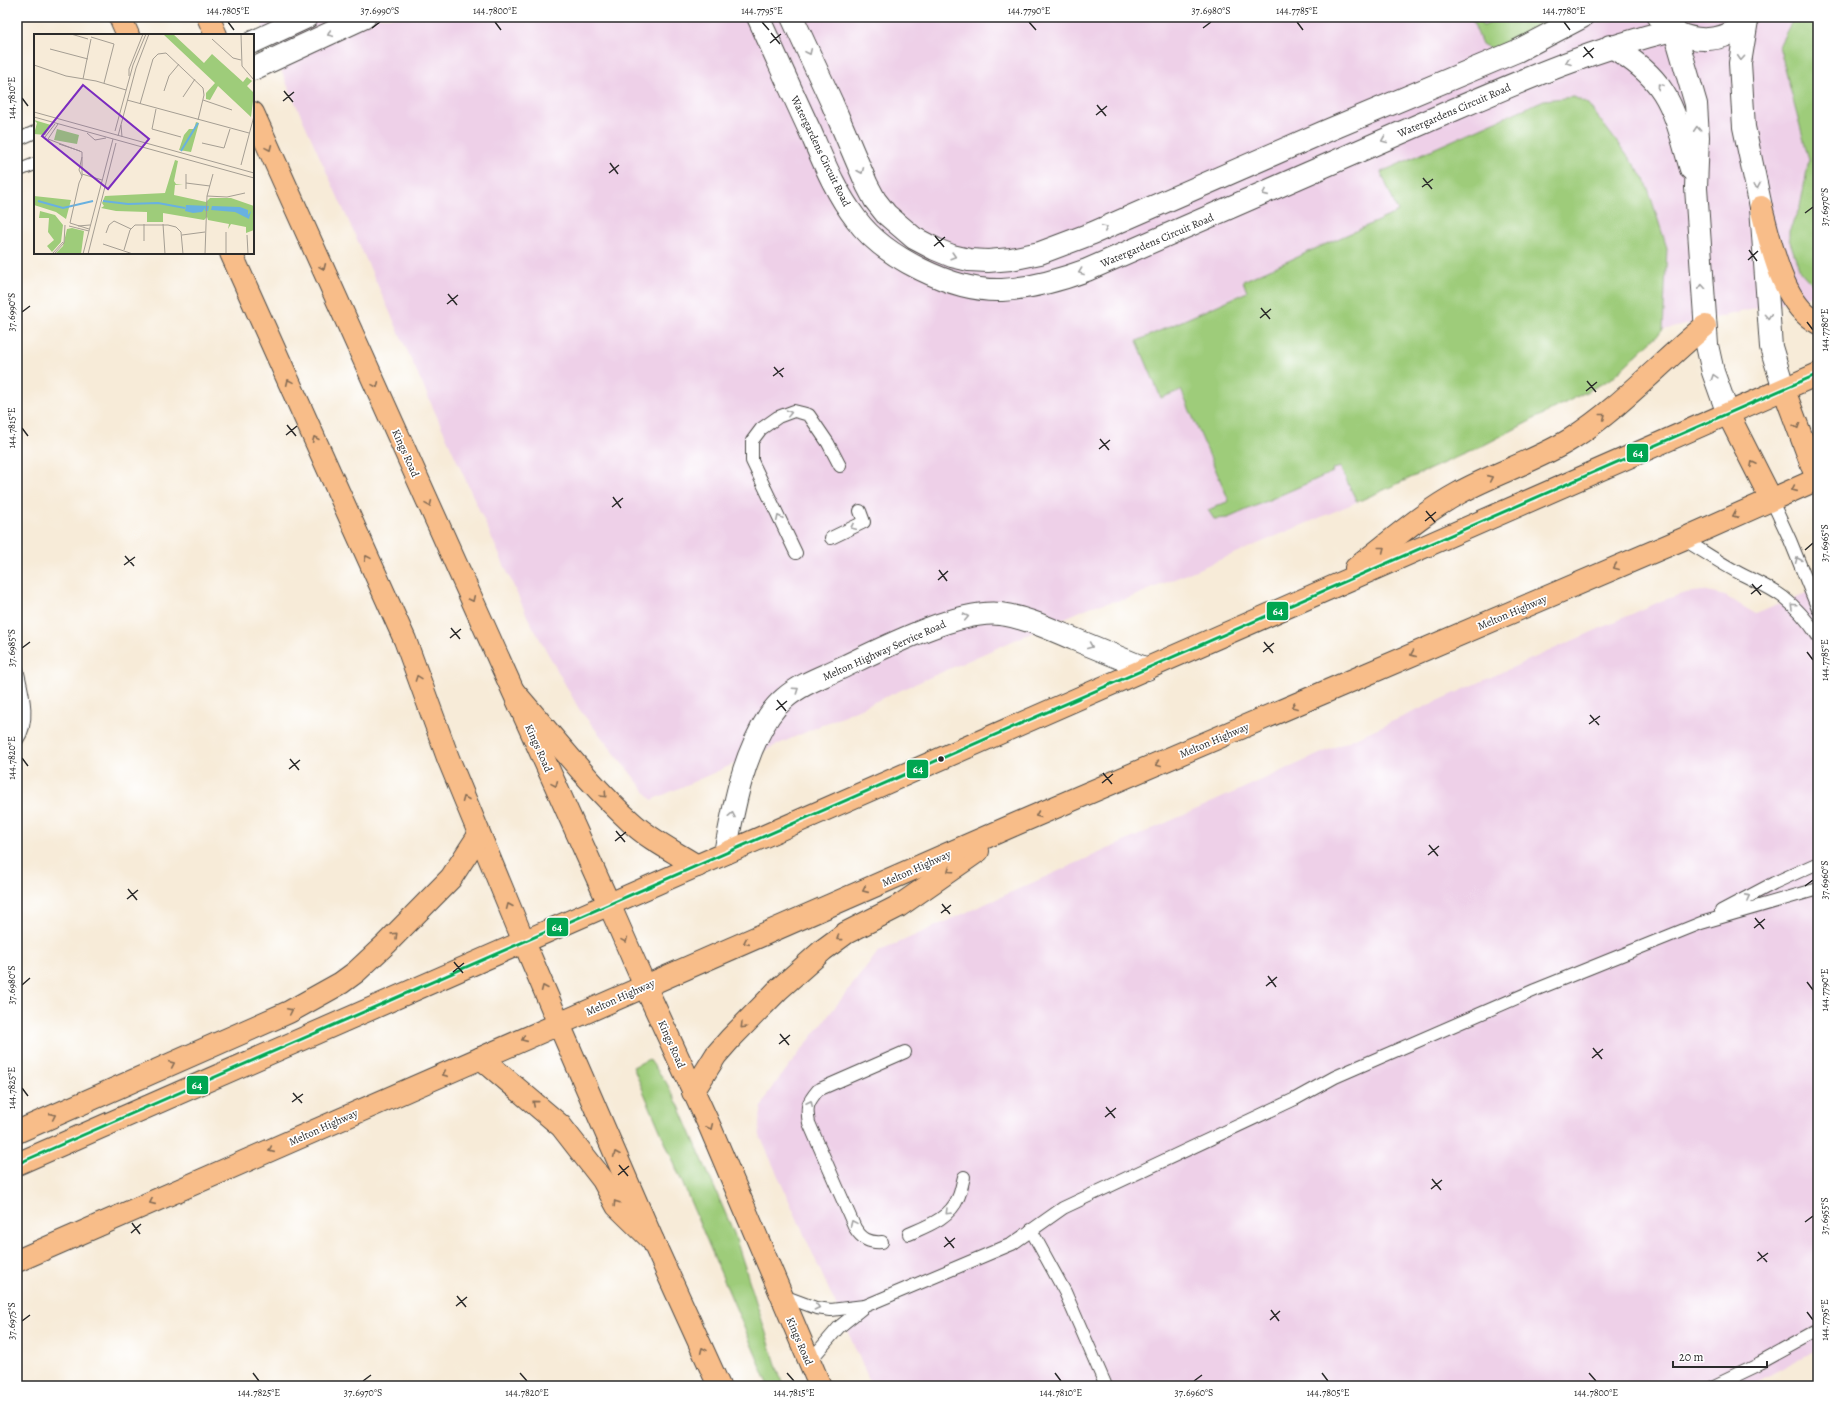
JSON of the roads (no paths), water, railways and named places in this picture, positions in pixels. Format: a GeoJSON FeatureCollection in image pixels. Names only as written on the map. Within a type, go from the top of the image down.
{"type":"FeatureCollection","features":[{"type":"Feature","properties":{"kind":"main road"},"geometry":{"type":"LineString","coordinates":[[120,17],[128,34]]}},
{"type":"Feature","properties":{"kind":"main road"},"geometry":{"type":"LineString","coordinates":[[208,17],[216,34]]}},
{"type":"Feature","properties":{"kind":"main road","name":"Kings Road"},"geometry":{"type":"LineString","coordinates":[[254,115],[730,1174],[780,1295],[820,1386]]}},
{"type":"Feature","properties":{"kind":"main road"},"geometry":{"type":"LineString","coordinates":[[1761,207],[1782,279],[1802,310],[1818,323]]}},
{"type":"Feature","properties":{"kind":"main road"},"geometry":{"type":"LineString","coordinates":[[232,254],[405,640],[448,758],[524,942],[653,1241],[719,1386]]}},
{"type":"Feature","properties":{"kind":"main road"},"geometry":{"type":"LineString","coordinates":[[1328,590],[1436,507],[1481,482],[1570,440],[1591,425],[1628,394],[1678,348],[1705,326]]}},
{"type":"Feature","properties":{"kind":"main road"},"geometry":{"type":"LineString","coordinates":[[17,1164],[1818,374]]}},
{"type":"Feature","properties":{"kind":"main road"},"geometry":{"type":"LineString","coordinates":[[1784,390],[1818,480]]}},
{"type":"Feature","properties":{"kind":"main road"},"geometry":{"type":"LineString","coordinates":[[1728,414],[1771,499]]}},
{"type":"Feature","properties":{"kind":"main road","name":"Melton Highway"},"geometry":{"type":"LineString","coordinates":[[17,1261],[1016,824],[1818,480]]}},
{"type":"Feature","properties":{"kind":"main road"},"geometry":{"type":"LineString","coordinates":[[514,692],[579,768],[631,823],[650,837],[697,866]]}},
{"type":"Feature","properties":{"kind":"main road"},"geometry":{"type":"LineString","coordinates":[[693,1092],[716,1054],[778,990],[822,950],[846,933],[899,906],[1016,824]]}},
{"type":"Feature","properties":{"kind":"main road"},"geometry":{"type":"LineString","coordinates":[[17,1132],[289,1012],[341,983],[356,972],[386,944],[451,878],[479,835]]}},
{"type":"Feature","properties":{"kind":"main road"},"geometry":{"type":"LineString","coordinates":[[481,1058],[561,1126],[603,1180],[617,1206],[653,1241]]}},
{"type":"Feature","properties":{"kind":"main road"},"geometry":{"type":"LineString","coordinates":[[809,1362],[809,1386]]}},
{"type":"Feature","properties":{"kind":"street"},"geometry":{"type":"LineString","coordinates":[[254,42],[307,17]]}},
{"type":"Feature","properties":{"kind":"street"},"geometry":{"type":"LineString","coordinates":[[254,69],[365,17]]}},
{"type":"Feature","properties":{"kind":"street","name":"Watergardens Circuit Road"},"geometry":{"type":"LineString","coordinates":[[758,17],[837,190],[865,231],[899,257],[934,276],[969,286],[1000,290],[1048,283],[1087,270],[1345,156],[1562,64],[1669,26]]}},
{"type":"Feature","properties":{"kind":"street"},"geometry":{"type":"LineString","coordinates":[[792,17],[832,103],[867,186],[886,214],[914,238],[935,249],[952,256],[969,260],[988,261],[1040,254],[1093,233],[1324,132],[1510,54],[1582,17]]}},
{"type":"Feature","properties":{"kind":"street"},"geometry":{"type":"LineString","coordinates":[[1669,26],[1690,38],[1706,40],[1721,37],[1735,30],[1748,18]]}},
{"type":"Feature","properties":{"kind":"street"},"geometry":{"type":"LineString","coordinates":[[1748,18],[1740,63],[1741,97],[1744,127],[1761,207],[1771,347],[1784,390]]}},
{"type":"Feature","properties":{"kind":"street"},"geometry":{"type":"LineString","coordinates":[[1669,26],[1696,104],[1698,137],[1696,188],[1705,326],[1710,361],[1728,414]]}},
{"type":"Feature","properties":{"kind":"street"},"geometry":{"type":"LineString","coordinates":[[1610,46],[1644,69],[1656,81],[1665,94],[1673,108],[1696,188]]}},
{"type":"Feature","properties":{"kind":"street","name":"Melton Highway Service Road"},"geometry":{"type":"LineString","coordinates":[[725,854],[736,794],[744,768],[754,741],[770,715],[784,698],[801,687],[879,650],[957,619],[978,614],[999,614],[1027,620],[1147,669]]}},
{"type":"Feature","properties":{"kind":"lane"},"geometry":{"type":"LineString","coordinates":[[17,140],[34,132]]}},
{"type":"Feature","properties":{"kind":"lane"},"geometry":{"type":"LineString","coordinates":[[17,171],[34,164]]}},
{"type":"Feature","properties":{"kind":"lane"},"geometry":{"type":"LineString","coordinates":[[796,553],[752,461],[752,441],[761,429],[778,417],[794,411],[802,413],[809,415],[828,443],[840,466]]}},
{"type":"Feature","properties":{"kind":"lane"},"geometry":{"type":"LineString","coordinates":[[1771,499],[1790,540],[1818,609]]}},
{"type":"Feature","properties":{"kind":"lane"},"geometry":{"type":"LineString","coordinates":[[831,538],[864,522],[860,511]]}},
{"type":"Feature","properties":{"kind":"lane"},"geometry":{"type":"LineString","coordinates":[[1683,539],[1706,554],[1743,575],[1760,582],[1782,596],[1808,622],[1818,636]]}},
{"type":"Feature","properties":{"kind":"lane"},"geometry":{"type":"LineString","coordinates":[[17,669],[24,714],[22,733],[17,740]]}},
{"type":"Feature","properties":{"kind":"lane"},"geometry":{"type":"LineString","coordinates":[[809,1362],[839,1327],[865,1306],[1012,1244],[1063,1208],[1095,1191],[1216,1136],[1363,1064],[1535,990],[1701,922],[1774,883],[1818,863]]}},
{"type":"Feature","properties":{"kind":"lane"},"geometry":{"type":"LineString","coordinates":[[1701,922],[1818,889]]}},
{"type":"Feature","properties":{"kind":"lane"},"geometry":{"type":"LineString","coordinates":[[882,1242],[863,1239],[855,1228],[809,1123],[806,1108],[811,1098],[818,1090],[905,1052]]}},
{"type":"Feature","properties":{"kind":"lane"},"geometry":{"type":"LineString","coordinates":[[909,1234],[942,1218],[951,1210],[958,1199],[964,1177]]}},
{"type":"Feature","properties":{"kind":"lane"},"geometry":{"type":"LineString","coordinates":[[1031,1230],[1065,1292],[1106,1386]]}},
{"type":"Feature","properties":{"kind":"lane"},"geometry":{"type":"LineString","coordinates":[[780,1295],[799,1303],[831,1310],[865,1306]]}},
{"type":"Feature","properties":{"kind":"lane"},"geometry":{"type":"LineString","coordinates":[[1712,1386],[1760,1363],[1818,1331]]}}]}
